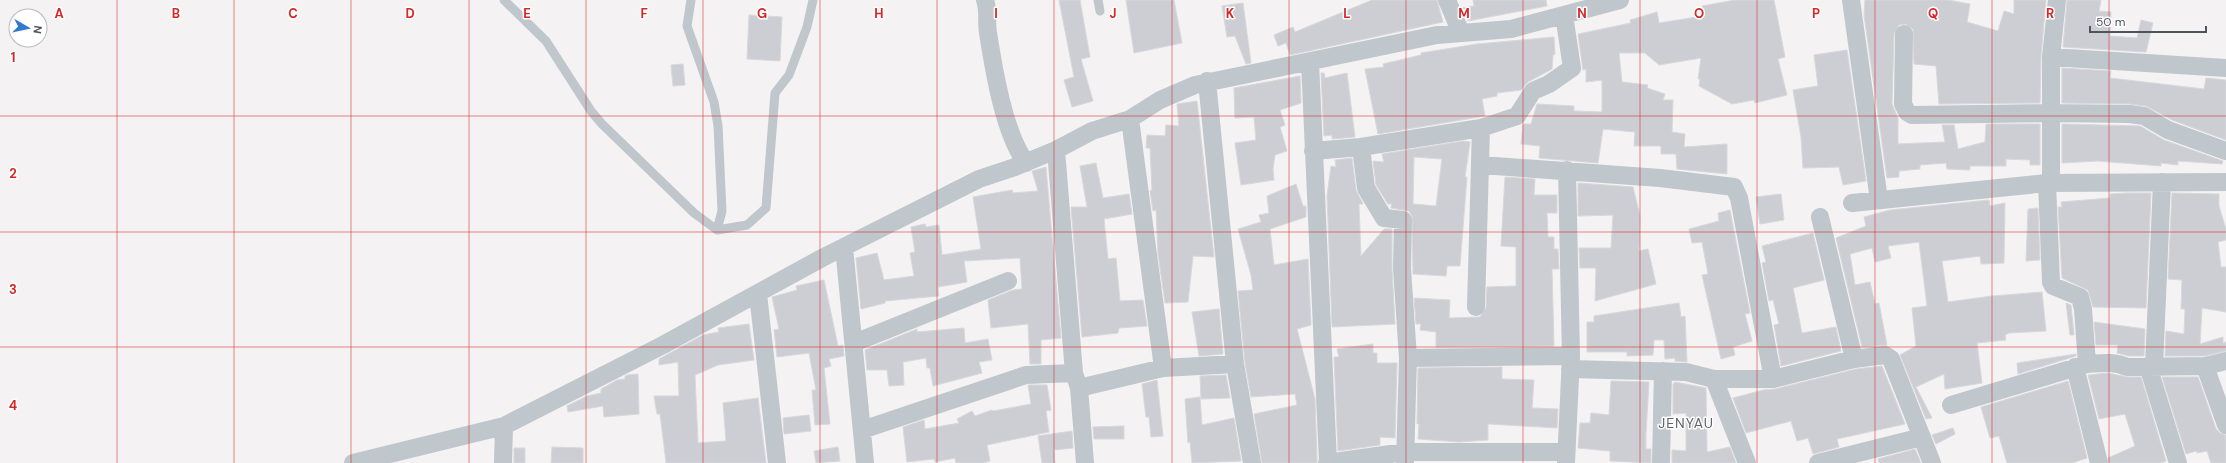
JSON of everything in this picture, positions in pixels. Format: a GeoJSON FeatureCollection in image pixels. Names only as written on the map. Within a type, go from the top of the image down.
{"type":"FeatureCollection","features":[{"type":"Feature","properties":{"kind":"street"},"geometry":{"type":"LineString","coordinates":[[985,0],[988,8],[988,31],[1000,93],[1016,150],[1026,163]]}},
{"type":"Feature","properties":{"kind":"street"},"geometry":{"type":"LineString","coordinates":[[1446,0],[1461,33]]}},
{"type":"Feature","properties":{"kind":"street"},"geometry":{"type":"LineString","coordinates":[[1851,0],[1879,200]]}},
{"type":"Feature","properties":{"kind":"street"},"geometry":{"type":"LineString","coordinates":[[2058,0],[2051,57],[2049,183],[2051,282],[2053,286],[2080,297],[2083,309],[2081,366],[2099,463]]}},
{"type":"Feature","properties":{"kind":"street"},"geometry":{"type":"LineString","coordinates":[[353,463],[504,426],[758,294],[844,247],[979,179],[1026,163],[1056,150],[1092,131],[1130,119],[1160,100],[1208,81],[1310,62],[1437,35],[1511,29],[1611,2]]}},
{"type":"Feature","properties":{"kind":"street"},"geometry":{"type":"LineString","coordinates":[[1313,151],[1361,147],[1481,128],[1517,116],[1533,91],[1549,84],[1572,68],[1564,15]]}},
{"type":"Feature","properties":{"kind":"street"},"geometry":{"type":"LineString","coordinates":[[1904,34],[1903,104],[1907,112],[1912,114],[2051,112],[2130,114],[2144,116],[2168,130],[2226,151]]}},
{"type":"Feature","properties":{"kind":"street"},"geometry":{"type":"LineString","coordinates":[[2051,57],[2226,68]]}},
{"type":"Feature","properties":{"kind":"street"},"geometry":{"type":"LineString","coordinates":[[1310,62],[1328,462],[1405,458],[1566,458],[1570,362],[1567,170]]}},
{"type":"Feature","properties":{"kind":"street"},"geometry":{"type":"LineString","coordinates":[[1208,81],[1235,364],[1252,463]]}},
{"type":"Feature","properties":{"kind":"street"},"geometry":{"type":"LineString","coordinates":[[1130,119],[1163,368]]}},
{"type":"Feature","properties":{"kind":"street"},"geometry":{"type":"LineString","coordinates":[[1476,307],[1481,128]]}},
{"type":"Feature","properties":{"kind":"street"},"geometry":{"type":"LineString","coordinates":[[1361,147],[1366,188],[1384,218],[1403,220],[1402,268],[1408,358],[1405,458]]}},
{"type":"Feature","properties":{"kind":"street"},"geometry":{"type":"LineString","coordinates":[[1056,150],[1085,463]]}},
{"type":"Feature","properties":{"kind":"street"},"geometry":{"type":"LineString","coordinates":[[1481,165],[1567,170],[1704,182],[1734,187],[1739,198],[1773,379]]}},
{"type":"Feature","properties":{"kind":"street"},"geometry":{"type":"LineString","coordinates":[[2162,182],[2151,366],[2178,463]]}},
{"type":"Feature","properties":{"kind":"street"},"geometry":{"type":"LineString","coordinates":[[1852,202],[2049,183],[2226,182]]}},
{"type":"Feature","properties":{"kind":"street"},"geometry":{"type":"LineString","coordinates":[[1820,217],[1854,359]]}},
{"type":"Feature","properties":{"kind":"street"},"geometry":{"type":"LineString","coordinates":[[844,247],[865,463]]}},
{"type":"Feature","properties":{"kind":"street"},"geometry":{"type":"LineString","coordinates":[[854,343],[1008,281]]}},
{"type":"Feature","properties":{"kind":"street"},"geometry":{"type":"LineString","coordinates":[[758,294],[778,463]]}},
{"type":"Feature","properties":{"kind":"street"},"geometry":{"type":"LineString","coordinates":[[1408,358],[1570,362],[1686,372],[1714,379],[1773,379],[1877,354],[1885,355],[1891,359],[1932,463]]}},
{"type":"Feature","properties":{"kind":"street"},"geometry":{"type":"LineString","coordinates":[[1951,405],[2081,366],[2109,362],[2118,363],[2127,367],[2205,366],[2226,361]]}},
{"type":"Feature","properties":{"kind":"street"},"geometry":{"type":"LineString","coordinates":[[862,430],[1026,375],[1077,380],[1163,368],[1235,364]]}},
{"type":"Feature","properties":{"kind":"street"},"geometry":{"type":"LineString","coordinates":[[2205,366],[2226,424]]}},
{"type":"Feature","properties":{"kind":"street"},"geometry":{"type":"LineString","coordinates":[[1661,463],[1662,371]]}},
{"type":"Feature","properties":{"kind":"street"},"geometry":{"type":"LineString","coordinates":[[1714,379],[1747,463]]}},
{"type":"Feature","properties":{"kind":"street"},"geometry":{"type":"LineString","coordinates":[[503,463],[504,426]]}},
{"type":"Feature","properties":{"kind":"street"},"geometry":{"type":"LineString","coordinates":[[1818,463],[1922,437]]}},
{"type":"Feature","properties":{"kind":"lane"},"geometry":{"type":"LineString","coordinates":[[504,0],[546,41],[591,111],[602,124],[694,213],[717,230],[747,225],[766,208],[774,93],[788,75],[807,27],[813,0]]}},
{"type":"Feature","properties":{"kind":"lane"},"geometry":{"type":"LineString","coordinates":[[691,0],[687,26],[714,102],[718,126],[722,211],[717,230]]}},
{"type":"Feature","properties":{"kind":"lane"},"geometry":{"type":"LineString","coordinates":[[1098,0],[1100,11]]}},
{"type":"Feature","properties":{"kind":"building"},"geometry":{"type":"Polygon","coordinates":[[[1059,0],[1080,0],[1090,57],[1081,59],[1093,101],[1072,107],[1064,80],[1074,77],[1059,0]]]}},
{"type":"Feature","properties":{"kind":"building"},"geometry":{"type":"Polygon","coordinates":[[[1126,0],[1174,0],[1182,43],[1134,53],[1126,0]]]}},
{"type":"Feature","properties":{"kind":"building"},"geometry":{"type":"Polygon","coordinates":[[[1372,0],[1437,0],[1443,22],[1290,55],[1286,43],[1278,46],[1274,35],[1293,27],[1295,32],[1372,0]]]}},
{"type":"Feature","properties":{"kind":"building"},"geometry":{"type":"Polygon","coordinates":[[[1473,0],[1546,0],[1547,6],[1468,21],[1462,8],[1474,6],[1473,0]]]}},
{"type":"Feature","properties":{"kind":"building"},"geometry":{"type":"Polygon","coordinates":[[[1735,0],[1774,0],[1785,57],[1778,59],[1787,95],[1755,103],[1754,100],[1732,104],[1699,86],[1700,79],[1698,79],[1701,58],[1659,65],[1645,53],[1619,53],[1622,82],[1648,85],[1647,88],[1665,94],[1663,100],[1673,100],[1672,132],[1685,134],[1684,147],[1727,144],[1727,174],[1677,169],[1676,154],[1661,154],[1661,146],[1634,146],[1635,132],[1603,129],[1598,163],[1539,158],[1540,146],[1521,144],[1523,124],[1531,124],[1537,104],[1574,106],[1574,111],[1602,112],[1602,80],[1586,82],[1586,69],[1583,70],[1578,34],[1631,23],[1630,20],[1657,12],[1659,23],[1703,16],[1702,6],[1735,0]]]}},
{"type":"Feature","properties":{"kind":"building"},"geometry":{"type":"Polygon","coordinates":[[[1865,0],[1948,0],[1970,4],[1967,22],[1998,31],[2004,11],[2014,14],[2014,0],[2046,0],[2041,56],[2040,103],[1939,104],[1936,66],[1914,64],[1913,29],[1905,24],[1899,25],[1894,34],[1892,104],[1898,118],[1898,144],[1945,142],[1942,125],[1954,125],[1958,149],[1985,142],[1986,124],[2040,124],[2040,165],[2030,165],[2030,160],[2006,159],[2006,166],[1970,166],[1970,170],[1947,169],[1946,163],[1920,165],[1920,169],[1899,171],[1899,177],[1887,178],[1864,15],[1865,0]]]}},
{"type":"Feature","properties":{"kind":"building"},"geometry":{"type":"Polygon","coordinates":[[[2067,0],[2101,0],[2099,11],[2111,12],[2110,36],[2137,38],[2141,20],[2153,23],[2146,52],[2063,47],[2067,0]]]}},
{"type":"Feature","properties":{"kind":"building"},"geometry":{"type":"Polygon","coordinates":[[[1243,3],[1251,63],[1246,64],[1235,36],[1227,37],[1222,6],[1243,3]]]}},
{"type":"Feature","properties":{"kind":"building"},"geometry":{"type":"Polygon","coordinates":[[[749,15],[782,17],[780,61],[747,59],[749,15]]]}},
{"type":"Feature","properties":{"kind":"building"},"geometry":{"type":"Polygon","coordinates":[[[1554,37],[1555,54],[1553,55],[1552,69],[1528,82],[1521,90],[1497,93],[1497,96],[1482,99],[1485,116],[1378,134],[1365,69],[1384,67],[1383,64],[1421,55],[1421,53],[1477,44],[1554,37]]]}},
{"type":"Feature","properties":{"kind":"building"},"geometry":{"type":"Polygon","coordinates":[[[1847,50],[1866,181],[1843,185],[1839,167],[1803,168],[1801,137],[1793,90],[1818,86],[1814,55],[1847,50]]]}},
{"type":"Feature","properties":{"kind":"building"},"geometry":{"type":"Polygon","coordinates":[[[683,64],[685,85],[673,86],[671,65],[683,64]]]}},
{"type":"Feature","properties":{"kind":"building"},"geometry":{"type":"Polygon","coordinates":[[[2062,68],[2111,71],[2110,78],[2204,89],[2206,78],[2226,80],[2226,140],[2172,120],[2146,106],[2130,104],[2062,103],[2062,68]]]}},
{"type":"Feature","properties":{"kind":"building"},"geometry":{"type":"Polygon","coordinates":[[[1321,73],[1324,73],[1325,78],[1347,73],[1355,137],[1332,139],[1332,135],[1324,136],[1321,73]]]}},
{"type":"Feature","properties":{"kind":"building"},"geometry":{"type":"Polygon","coordinates":[[[1300,76],[1301,103],[1280,110],[1285,125],[1280,127],[1287,151],[1275,155],[1273,170],[1274,180],[1241,185],[1235,143],[1256,140],[1254,117],[1235,118],[1234,88],[1300,76]]]}},
{"type":"Feature","properties":{"kind":"building"},"geometry":{"type":"Polygon","coordinates":[[[1197,101],[1214,257],[1193,256],[1188,302],[1165,303],[1158,254],[1156,210],[1153,211],[1150,191],[1152,190],[1150,148],[1146,148],[1147,135],[1165,136],[1166,125],[1179,126],[1177,104],[1197,101]]]}},
{"type":"Feature","properties":{"kind":"building"},"geometry":{"type":"Polygon","coordinates":[[[2062,124],[2140,126],[2164,140],[2223,161],[2222,164],[2178,161],[2178,165],[2161,163],[2161,166],[2098,161],[2062,163],[2062,124]]]}},
{"type":"Feature","properties":{"kind":"building"},"geometry":{"type":"Polygon","coordinates":[[[1463,141],[1470,142],[1465,177],[1467,177],[1460,266],[1447,266],[1446,276],[1413,274],[1412,216],[1409,211],[1391,208],[1392,204],[1388,204],[1376,185],[1373,161],[1384,162],[1382,154],[1463,141]],[[1414,157],[1413,204],[1436,206],[1442,159],[1414,157]]]}},
{"type":"Feature","properties":{"kind":"building"},"geometry":{"type":"Polygon","coordinates":[[[1352,158],[1356,190],[1363,204],[1359,204],[1361,256],[1384,229],[1392,229],[1392,269],[1395,324],[1332,327],[1327,196],[1331,166],[1336,167],[1335,160],[1352,158]]]}},
{"type":"Feature","properties":{"kind":"building"},"geometry":{"type":"Polygon","coordinates":[[[1096,163],[1103,198],[1129,194],[1132,214],[1104,219],[1108,259],[1116,258],[1120,301],[1143,300],[1147,326],[1119,328],[1118,333],[1082,337],[1071,207],[1087,207],[1080,166],[1096,163]]]}},
{"type":"Feature","properties":{"kind":"building"},"geometry":{"type":"Polygon","coordinates":[[[1046,167],[1061,338],[1041,340],[1041,364],[1030,364],[1028,324],[991,328],[988,300],[1013,290],[1022,289],[1020,258],[964,261],[967,282],[938,287],[939,296],[885,301],[885,303],[861,309],[856,258],[877,253],[884,280],[914,276],[910,253],[915,252],[911,227],[925,224],[926,227],[939,225],[942,255],[981,249],[973,197],[1012,190],[1013,193],[1038,191],[1032,171],[1046,167]]]}},
{"type":"Feature","properties":{"kind":"building"},"geometry":{"type":"Polygon","coordinates":[[[1505,177],[1535,179],[1534,195],[1557,195],[1557,213],[1547,213],[1548,237],[1554,237],[1554,249],[1558,249],[1559,269],[1552,269],[1554,346],[1436,347],[1436,332],[1420,330],[1421,324],[1416,324],[1414,298],[1450,300],[1449,318],[1480,317],[1486,308],[1487,287],[1516,286],[1516,247],[1501,246],[1505,177]]]}},
{"type":"Feature","properties":{"kind":"building"},"geometry":{"type":"Polygon","coordinates":[[[1578,183],[1633,187],[1640,216],[1639,251],[1648,249],[1656,284],[1595,301],[1596,268],[1580,268],[1579,248],[1611,248],[1613,215],[1578,216],[1578,183]]]}},
{"type":"Feature","properties":{"kind":"building"},"geometry":{"type":"Polygon","coordinates":[[[1296,184],[1303,206],[1306,206],[1306,217],[1270,229],[1274,265],[1308,259],[1311,325],[1297,329],[1315,399],[1317,463],[1262,463],[1254,414],[1297,405],[1295,394],[1251,397],[1245,363],[1238,291],[1253,290],[1251,275],[1238,229],[1261,222],[1259,215],[1269,213],[1267,196],[1296,184]]]}},
{"type":"Feature","properties":{"kind":"building"},"geometry":{"type":"Polygon","coordinates":[[[2151,193],[2146,308],[2093,307],[2088,290],[2062,278],[2058,207],[2062,207],[2061,202],[2110,198],[2110,194],[2151,193]]]}},
{"type":"Feature","properties":{"kind":"building"},"geometry":{"type":"Polygon","coordinates":[[[2172,193],[2219,194],[2219,206],[2226,229],[2226,240],[2218,242],[2221,267],[2226,267],[2226,312],[2202,308],[2200,344],[2223,337],[2223,343],[2226,342],[2226,351],[2204,356],[2165,356],[2166,331],[2184,334],[2185,309],[2181,309],[2182,280],[2168,279],[2172,193]]]}},
{"type":"Feature","properties":{"kind":"building"},"geometry":{"type":"Polygon","coordinates":[[[1781,194],[1784,220],[1760,224],[1756,197],[1781,194]]]}},
{"type":"Feature","properties":{"kind":"building"},"geometry":{"type":"Polygon","coordinates":[[[1989,200],[1990,206],[2005,203],[2004,263],[1981,264],[1980,256],[1942,261],[1948,302],[1992,296],[2042,292],[2046,331],[2009,333],[2005,335],[2006,340],[1977,343],[1982,383],[1945,389],[1944,374],[1916,387],[1932,418],[1926,419],[1900,355],[1916,346],[1912,308],[1927,306],[1919,242],[1888,246],[1891,258],[1875,262],[1872,248],[1850,254],[1855,285],[1870,282],[1875,304],[1879,303],[1887,345],[1862,347],[1836,238],[1866,226],[1864,217],[1890,210],[1989,200]]]}},
{"type":"Feature","properties":{"kind":"building"},"geometry":{"type":"Polygon","coordinates":[[[2038,208],[2040,260],[2026,261],[2028,209],[2038,208]]]}},
{"type":"Feature","properties":{"kind":"building"},"geometry":{"type":"Polygon","coordinates":[[[1730,210],[1750,313],[1745,314],[1752,341],[1733,347],[1735,355],[1721,359],[1702,275],[1708,274],[1702,242],[1692,243],[1689,229],[1719,221],[1718,213],[1730,210]]]}},
{"type":"Feature","properties":{"kind":"building"},"geometry":{"type":"Polygon","coordinates":[[[1813,233],[1824,280],[1793,288],[1802,333],[1836,327],[1841,351],[1781,366],[1774,325],[1779,324],[1773,300],[1769,301],[1762,263],[1766,262],[1762,246],[1813,233]]]}},
{"type":"Feature","properties":{"kind":"building"},"geometry":{"type":"Polygon","coordinates":[[[824,280],[838,346],[843,345],[844,356],[829,359],[831,366],[824,368],[830,424],[815,425],[812,390],[816,390],[809,353],[777,357],[774,330],[779,329],[772,297],[797,290],[796,286],[824,280]]]}},
{"type":"Feature","properties":{"kind":"building"},"geometry":{"type":"Polygon","coordinates":[[[1679,303],[1681,317],[1685,316],[1687,362],[1675,361],[1675,358],[1665,359],[1664,340],[1654,340],[1653,355],[1627,356],[1627,352],[1587,352],[1587,322],[1594,322],[1594,316],[1679,303]]]}},
{"type":"Feature","properties":{"kind":"building"},"geometry":{"type":"Polygon","coordinates":[[[2066,303],[2071,305],[2074,335],[2070,335],[2066,303]]]}},
{"type":"Feature","properties":{"kind":"building"},"geometry":{"type":"Polygon","coordinates":[[[1219,309],[1223,354],[1199,356],[1192,312],[1219,309]]]}},
{"type":"Feature","properties":{"kind":"building"},"geometry":{"type":"Polygon","coordinates":[[[2094,322],[2145,329],[2144,356],[2129,356],[2117,353],[2118,345],[2096,345],[2094,322]]]}},
{"type":"Feature","properties":{"kind":"building"},"geometry":{"type":"Polygon","coordinates":[[[749,324],[754,360],[718,365],[695,375],[698,443],[726,441],[723,403],[758,398],[766,463],[666,463],[660,414],[657,414],[654,396],[679,396],[678,362],[659,365],[659,359],[703,335],[719,332],[718,328],[749,324]]]}},
{"type":"Feature","properties":{"kind":"building"},"geometry":{"type":"Polygon","coordinates":[[[964,328],[965,343],[988,339],[992,360],[979,362],[982,373],[933,386],[930,368],[927,368],[926,358],[903,362],[904,385],[889,386],[887,370],[867,370],[865,350],[917,329],[917,332],[964,328]]]}},
{"type":"Feature","properties":{"kind":"building"},"geometry":{"type":"Polygon","coordinates":[[[1373,344],[1373,353],[1377,353],[1377,363],[1397,363],[1395,438],[1380,437],[1380,445],[1338,451],[1334,357],[1339,357],[1337,349],[1373,344]]]}},
{"type":"Feature","properties":{"kind":"building"},"geometry":{"type":"Polygon","coordinates":[[[2076,354],[2076,356],[2018,374],[2017,363],[2076,354]]]}},
{"type":"Feature","properties":{"kind":"building"},"geometry":{"type":"Polygon","coordinates":[[[1882,366],[1905,424],[1837,439],[1839,447],[1813,454],[1808,438],[1797,441],[1791,421],[1746,433],[1733,398],[1856,369],[1882,366]]]}},
{"type":"Feature","properties":{"kind":"building"},"geometry":{"type":"Polygon","coordinates":[[[1502,367],[1502,379],[1534,380],[1532,408],[1558,409],[1557,428],[1488,424],[1488,440],[1459,442],[1418,439],[1418,368],[1502,367]]]}},
{"type":"Feature","properties":{"kind":"building"},"geometry":{"type":"Polygon","coordinates":[[[2108,373],[2127,377],[2141,377],[2166,461],[2161,463],[2109,463],[2108,458],[2135,446],[2125,414],[2099,419],[2088,375],[2108,373]]]}},
{"type":"Feature","properties":{"kind":"building"},"geometry":{"type":"Polygon","coordinates":[[[638,374],[639,414],[604,417],[603,406],[568,412],[567,406],[587,396],[601,393],[601,389],[617,380],[625,379],[625,376],[638,374]]]}},
{"type":"Feature","properties":{"kind":"building"},"geometry":{"type":"Polygon","coordinates":[[[1226,375],[1230,398],[1201,399],[1200,376],[1226,375]]]}},
{"type":"Feature","properties":{"kind":"building"},"geometry":{"type":"Polygon","coordinates":[[[2162,377],[2198,377],[2216,429],[2220,433],[2226,435],[2226,463],[2211,463],[2207,451],[2197,453],[2196,451],[2186,454],[2162,377]]]}},
{"type":"Feature","properties":{"kind":"building"},"geometry":{"type":"Polygon","coordinates":[[[1157,380],[1163,436],[1151,437],[1149,417],[1146,417],[1142,384],[1157,380]]]}},
{"type":"Feature","properties":{"kind":"building"},"geometry":{"type":"Polygon","coordinates":[[[1611,381],[1649,382],[1646,449],[1651,449],[1651,463],[1610,461],[1610,451],[1578,448],[1580,423],[1590,423],[1591,413],[1609,415],[1611,381]]]}},
{"type":"Feature","properties":{"kind":"building"},"geometry":{"type":"Polygon","coordinates":[[[2068,381],[2087,458],[2072,463],[2007,463],[1999,436],[1990,438],[1981,407],[2068,381]]]}},
{"type":"Feature","properties":{"kind":"building"},"geometry":{"type":"Polygon","coordinates":[[[1675,382],[1706,388],[1707,452],[1730,447],[1736,463],[1672,463],[1672,450],[1686,451],[1686,413],[1673,414],[1673,384],[1675,382]]]}},
{"type":"Feature","properties":{"kind":"building"},"geometry":{"type":"Polygon","coordinates":[[[1028,385],[1047,385],[1051,410],[1046,411],[1049,432],[987,445],[990,461],[983,463],[956,463],[955,458],[935,462],[934,459],[907,462],[903,427],[924,420],[925,429],[959,423],[957,419],[972,411],[975,416],[992,410],[1031,404],[1028,385]]]}},
{"type":"Feature","properties":{"kind":"building"},"geometry":{"type":"Polygon","coordinates":[[[1200,397],[1202,425],[1234,418],[1241,461],[1192,463],[1190,442],[1188,443],[1185,399],[1200,397]]]}},
{"type":"Feature","properties":{"kind":"building"},"geometry":{"type":"Polygon","coordinates":[[[809,415],[811,431],[784,434],[783,418],[809,415]]]}},
{"type":"Feature","properties":{"kind":"building"},"geometry":{"type":"Polygon","coordinates":[[[1124,426],[1124,439],[1094,439],[1093,427],[1124,426]]]}},
{"type":"Feature","properties":{"kind":"building"},"geometry":{"type":"Polygon","coordinates":[[[1953,428],[1955,434],[1936,444],[1932,435],[1953,428]]]}},
{"type":"Feature","properties":{"kind":"building"},"geometry":{"type":"Polygon","coordinates":[[[1072,431],[1073,448],[1054,450],[1055,463],[1042,463],[1038,436],[1072,431]]]}},
{"type":"Feature","properties":{"kind":"building"},"geometry":{"type":"Polygon","coordinates":[[[552,447],[583,448],[583,463],[551,463],[552,447]]]}},
{"type":"Feature","properties":{"kind":"building"},"geometry":{"type":"Polygon","coordinates":[[[838,447],[840,461],[816,463],[814,451],[838,447]]]}},
{"type":"Feature","properties":{"kind":"building"},"geometry":{"type":"Polygon","coordinates":[[[514,448],[525,448],[525,463],[514,463],[514,448]]]}},
{"type":"Feature","properties":{"kind":"building"},"geometry":{"type":"Polygon","coordinates":[[[1915,449],[1921,463],[1879,463],[1878,459],[1915,449]]]}},
{"type":"Feature","properties":{"kind":"district","name":"JENYAU"},"geometry":{"type":"Point","coordinates":[1686,423]}}]}
